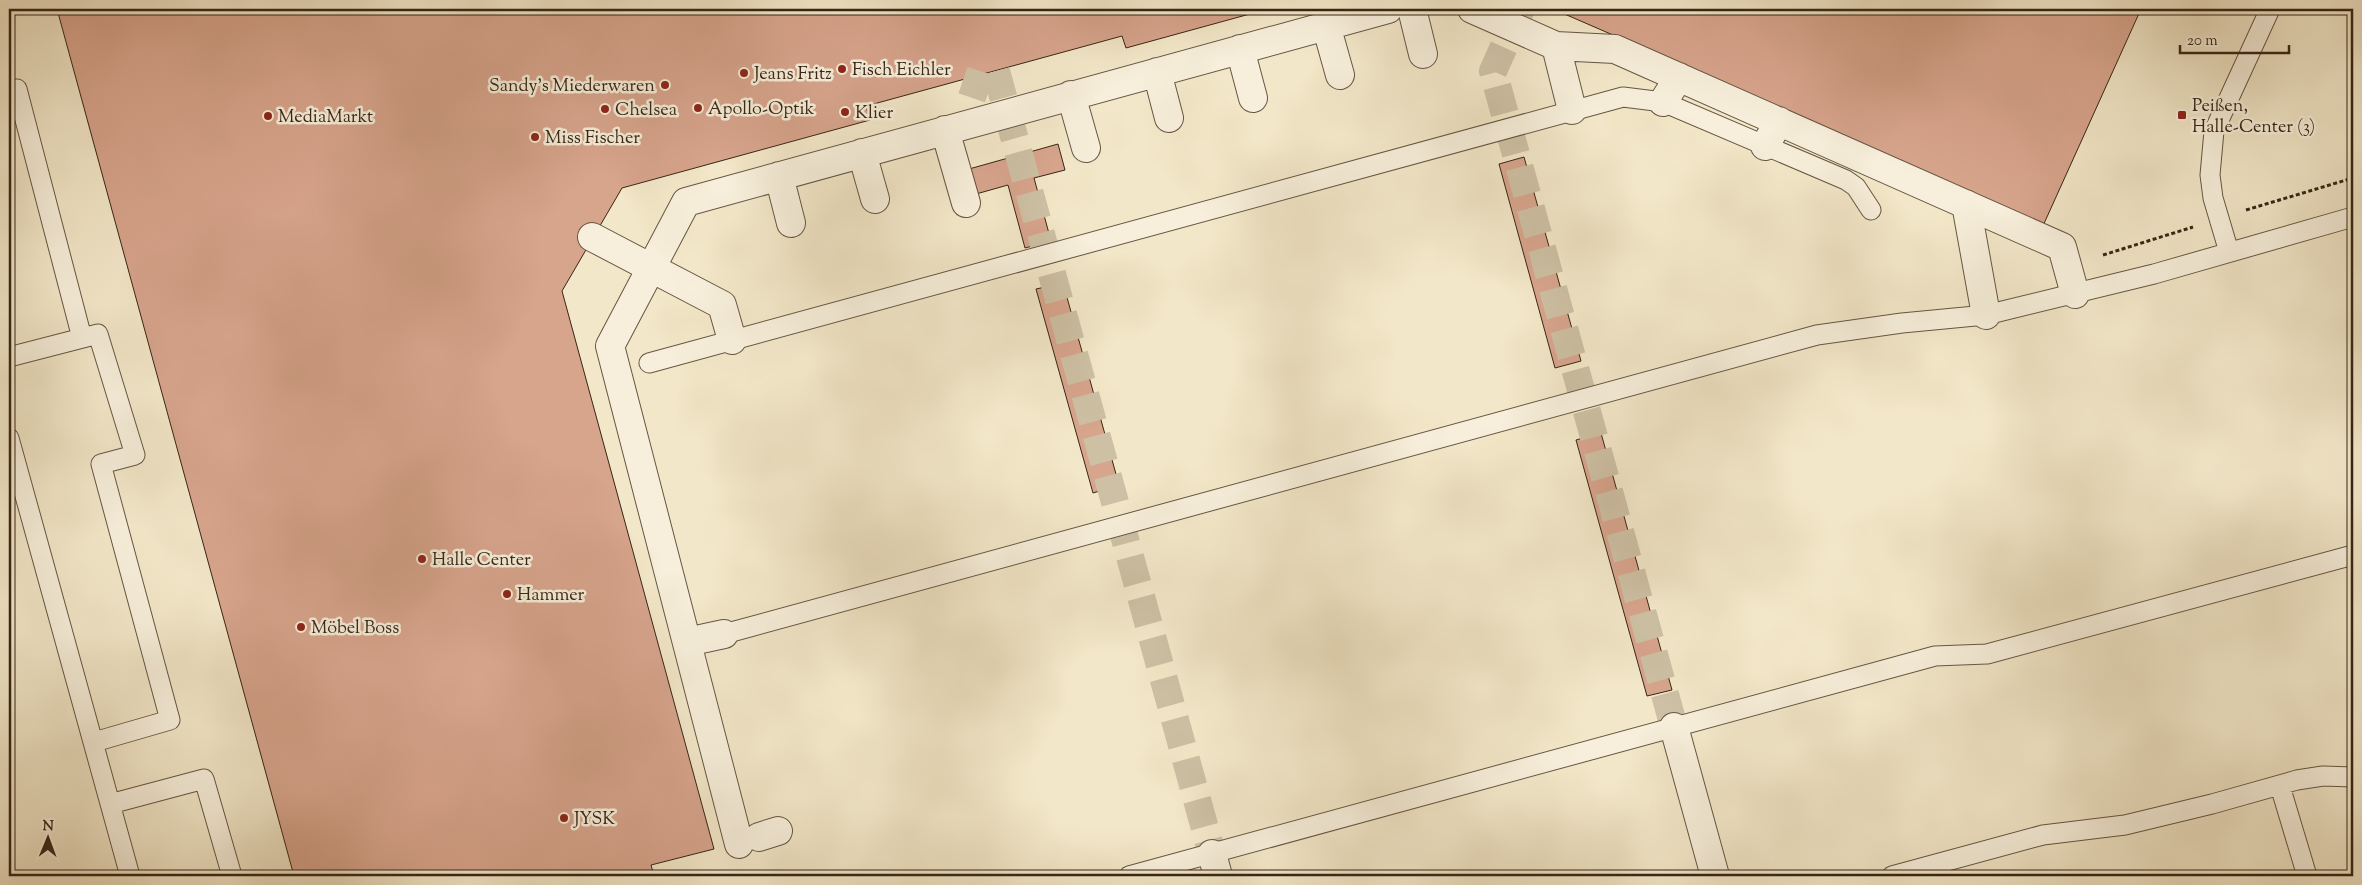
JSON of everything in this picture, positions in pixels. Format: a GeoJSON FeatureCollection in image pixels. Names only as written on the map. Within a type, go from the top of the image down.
{"type":"FeatureCollection","features":[{"type":"Feature","properties":{"kind":"street"},"geometry":{"type":"LineString","coordinates":[[759,837],[687,642],[610,346],[686,202],[1388,9]]}},
{"type":"Feature","properties":{"kind":"street"},"geometry":{"type":"LineString","coordinates":[[1412,9],[1423,54]]}},
{"type":"Feature","properties":{"kind":"street"},"geometry":{"type":"LineString","coordinates":[[1472,9],[1556,46],[1615,49],[1779,121],[1860,152],[1966,204],[2062,247],[2075,294]]}},
{"type":"Feature","properties":{"kind":"street"},"geometry":{"type":"LineString","coordinates":[[1326,25],[1340,75]]}},
{"type":"Feature","properties":{"kind":"street"},"geometry":{"type":"LineString","coordinates":[[1556,46],[1572,110]]}},
{"type":"Feature","properties":{"kind":"street"},"geometry":{"type":"LineString","coordinates":[[1240,49],[1253,98]]}},
{"type":"Feature","properties":{"kind":"street"},"geometry":{"type":"LineString","coordinates":[[1157,72],[1169,118]]}},
{"type":"Feature","properties":{"kind":"street"},"geometry":{"type":"LineString","coordinates":[[1663,102],[1679,77]]}},
{"type":"Feature","properties":{"kind":"street"},"geometry":{"type":"LineString","coordinates":[[1071,96],[1086,148]]}},
{"type":"Feature","properties":{"kind":"street"},"geometry":{"type":"LineString","coordinates":[[1765,146],[1779,121]]}},
{"type":"Feature","properties":{"kind":"street"},"geometry":{"type":"LineString","coordinates":[[945,130],[966,203]]}},
{"type":"Feature","properties":{"kind":"street"},"geometry":{"type":"LineString","coordinates":[[862,153],[875,199]]}},
{"type":"Feature","properties":{"kind":"street"},"geometry":{"type":"LineString","coordinates":[[779,176],[791,223]]}},
{"type":"Feature","properties":{"kind":"street"},"geometry":{"type":"LineString","coordinates":[[1966,204],[1986,315]]}},
{"type":"Feature","properties":{"kind":"street"},"geometry":{"type":"LineString","coordinates":[[601,236],[651,268],[722,305],[732,340]]}},
{"type":"Feature","properties":{"kind":"street"},"geometry":{"type":"LineString","coordinates":[[687,642],[724,634]]}},
{"type":"Feature","properties":{"kind":"street"},"geometry":{"type":"LineString","coordinates":[[1674,727],[1715,876]]}},
{"type":"Feature","properties":{"kind":"lane"},"geometry":{"type":"LineString","coordinates":[[2229,252],[2213,198],[2210,175],[2214,131],[2270,9]]}},
{"type":"Feature","properties":{"kind":"lane"},"geometry":{"type":"LineString","coordinates":[[9,91],[17,89],[82,338]]}},
{"type":"Feature","properties":{"kind":"lane"},"geometry":{"type":"LineString","coordinates":[[649,363],[1623,97],[1663,102],[1846,180],[1856,187],[1871,210]]}},
{"type":"Feature","properties":{"kind":"lane"},"geometry":{"type":"LineString","coordinates":[[724,634],[1817,335],[1902,323],[1986,315],[2075,294],[2353,217]]}},
{"type":"Feature","properties":{"kind":"lane"},"geometry":{"type":"LineString","coordinates":[[9,357],[98,334],[135,455],[101,464],[170,720],[94,742]]}},
{"type":"Feature","properties":{"kind":"lane"},"geometry":{"type":"LineString","coordinates":[[9,438],[130,876]]}},
{"type":"Feature","properties":{"kind":"lane"},"geometry":{"type":"LineString","coordinates":[[1129,876],[1215,865],[1674,727],[1935,656],[1987,654],[2353,555]]}},
{"type":"Feature","properties":{"kind":"lane"},"geometry":{"type":"LineString","coordinates":[[1892,876],[2043,835],[2125,825],[2323,776],[2353,777]]}},
{"type":"Feature","properties":{"kind":"lane"},"geometry":{"type":"LineString","coordinates":[[110,804],[204,779],[232,876]]}},
{"type":"Feature","properties":{"kind":"lane"},"geometry":{"type":"LineString","coordinates":[[2289,783],[2307,876]]}},
{"type":"Feature","properties":{"kind":"building","name":"Halle Center"},"geometry":{"type":"Polygon","coordinates":[[[57,9],[1268,9],[1126,48],[1122,36],[866,106],[870,120],[622,188],[562,291],[714,849],[651,865],[654,876],[294,876],[57,9]]]}},
{"type":"Feature","properties":{"kind":"building"},"geometry":{"type":"Polygon","coordinates":[[[1553,9],[2141,9],[2042,228],[1719,81],[1553,9]]]}},
{"type":"Feature","properties":{"kind":"building"},"geometry":{"type":"Polygon","coordinates":[[[1058,144],[1065,170],[1034,178],[1051,241],[1025,248],[1008,185],[976,194],[969,169],[1058,144]]]}},
{"type":"Feature","properties":{"kind":"building"},"geometry":{"type":"Polygon","coordinates":[[[1524,157],[1581,361],[1555,368],[1499,164],[1524,157]]]}},
{"type":"Feature","properties":{"kind":"building"},"geometry":{"type":"Polygon","coordinates":[[[1063,283],[1119,485],[1093,493],[1036,289],[1063,283]]]}},
{"type":"Feature","properties":{"kind":"building"},"geometry":{"type":"Polygon","coordinates":[[[1601,433],[1672,690],[1647,696],[1576,440],[1601,433]]]}},
{"type":"Feature","properties":{"kind":"tunnel"},"geometry":{"type":"LineString","coordinates":[[1521,9],[1493,71],[1674,727]]}},
{"type":"Feature","properties":{"kind":"tunnel"},"geometry":{"type":"LineString","coordinates":[[996,71],[1212,854]]}},
{"type":"Feature","properties":{"kind":"tunnel"},"geometry":{"type":"LineString","coordinates":[[963,80],[1001,93]]}},
{"type":"Feature","properties":{"kind":"place","name":"Fisch Eichler"},"geometry":{"type":"Point","coordinates":[842,69]}},
{"type":"Feature","properties":{"kind":"place","name":"Jeans Fritz"},"geometry":{"type":"Point","coordinates":[744,73]}},
{"type":"Feature","properties":{"kind":"place","name":"Sandy's Miederwaren"},"geometry":{"type":"Point","coordinates":[665,85]}},
{"type":"Feature","properties":{"kind":"place","name":"Apollo-Optik"},"geometry":{"type":"Point","coordinates":[698,108]}},
{"type":"Feature","properties":{"kind":"place","name":"Chelsea"},"geometry":{"type":"Point","coordinates":[605,109]}},
{"type":"Feature","properties":{"kind":"place","name":"Klier"},"geometry":{"type":"Point","coordinates":[845,112]}},
{"type":"Feature","properties":{"kind":"place","name":"Peißen, Halle-Center (3)"},"geometry":{"type":"Point","coordinates":[2182,115]}},
{"type":"Feature","properties":{"kind":"place","name":"MediaMarkt"},"geometry":{"type":"Point","coordinates":[268,116]}},
{"type":"Feature","properties":{"kind":"place","name":"Miss Fischer"},"geometry":{"type":"Point","coordinates":[535,137]}},
{"type":"Feature","properties":{"kind":"place","name":"Halle Center"},"geometry":{"type":"Point","coordinates":[422,559]}},
{"type":"Feature","properties":{"kind":"place","name":"Hammer"},"geometry":{"type":"Point","coordinates":[507,594]}},
{"type":"Feature","properties":{"kind":"place","name":"Möbel Boss"},"geometry":{"type":"Point","coordinates":[301,627]}},
{"type":"Feature","properties":{"kind":"place","name":"JYSK"},"geometry":{"type":"Point","coordinates":[564,818]}}]}
